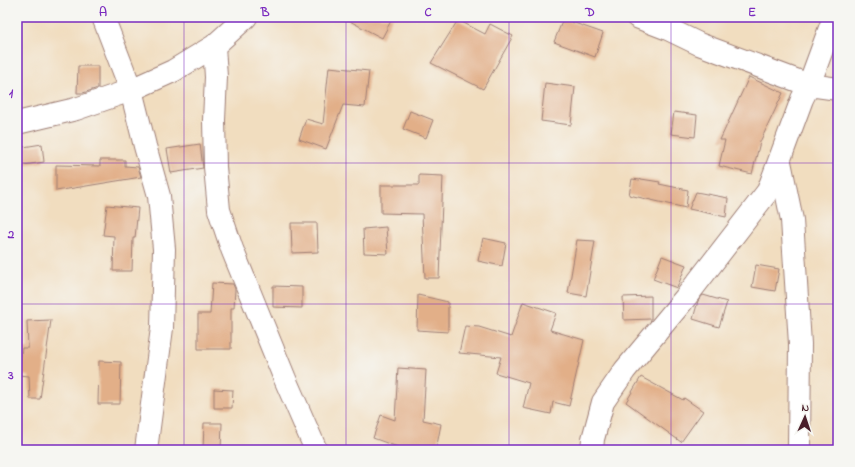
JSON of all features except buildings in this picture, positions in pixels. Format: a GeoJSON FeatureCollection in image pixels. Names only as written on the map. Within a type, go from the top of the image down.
{"type":"FeatureCollection","features":[{"type":"Feature","properties":{"kind":"street"},"geometry":{"type":"LineString","coordinates":[[103,17],[131,90],[159,196],[164,249],[162,328],[146,450]]}},
{"type":"Feature","properties":{"kind":"street"},"geometry":{"type":"LineString","coordinates":[[17,123],[76,109],[131,90],[173,70],[214,46],[246,17]]}},
{"type":"Feature","properties":{"kind":"street"},"geometry":{"type":"LineString","coordinates":[[637,17],[668,29],[699,44],[809,85],[838,89]]}},
{"type":"Feature","properties":{"kind":"street"},"geometry":{"type":"LineString","coordinates":[[592,450],[593,439],[603,402],[625,370],[686,296],[768,192],[834,17]]}},
{"type":"Feature","properties":{"kind":"street"},"geometry":{"type":"LineString","coordinates":[[214,46],[216,77],[214,120],[215,167],[219,210],[234,255],[316,450]]}},
{"type":"Feature","properties":{"kind":"street"},"geometry":{"type":"LineString","coordinates":[[780,162],[792,220],[800,344],[799,450]]}}]}
